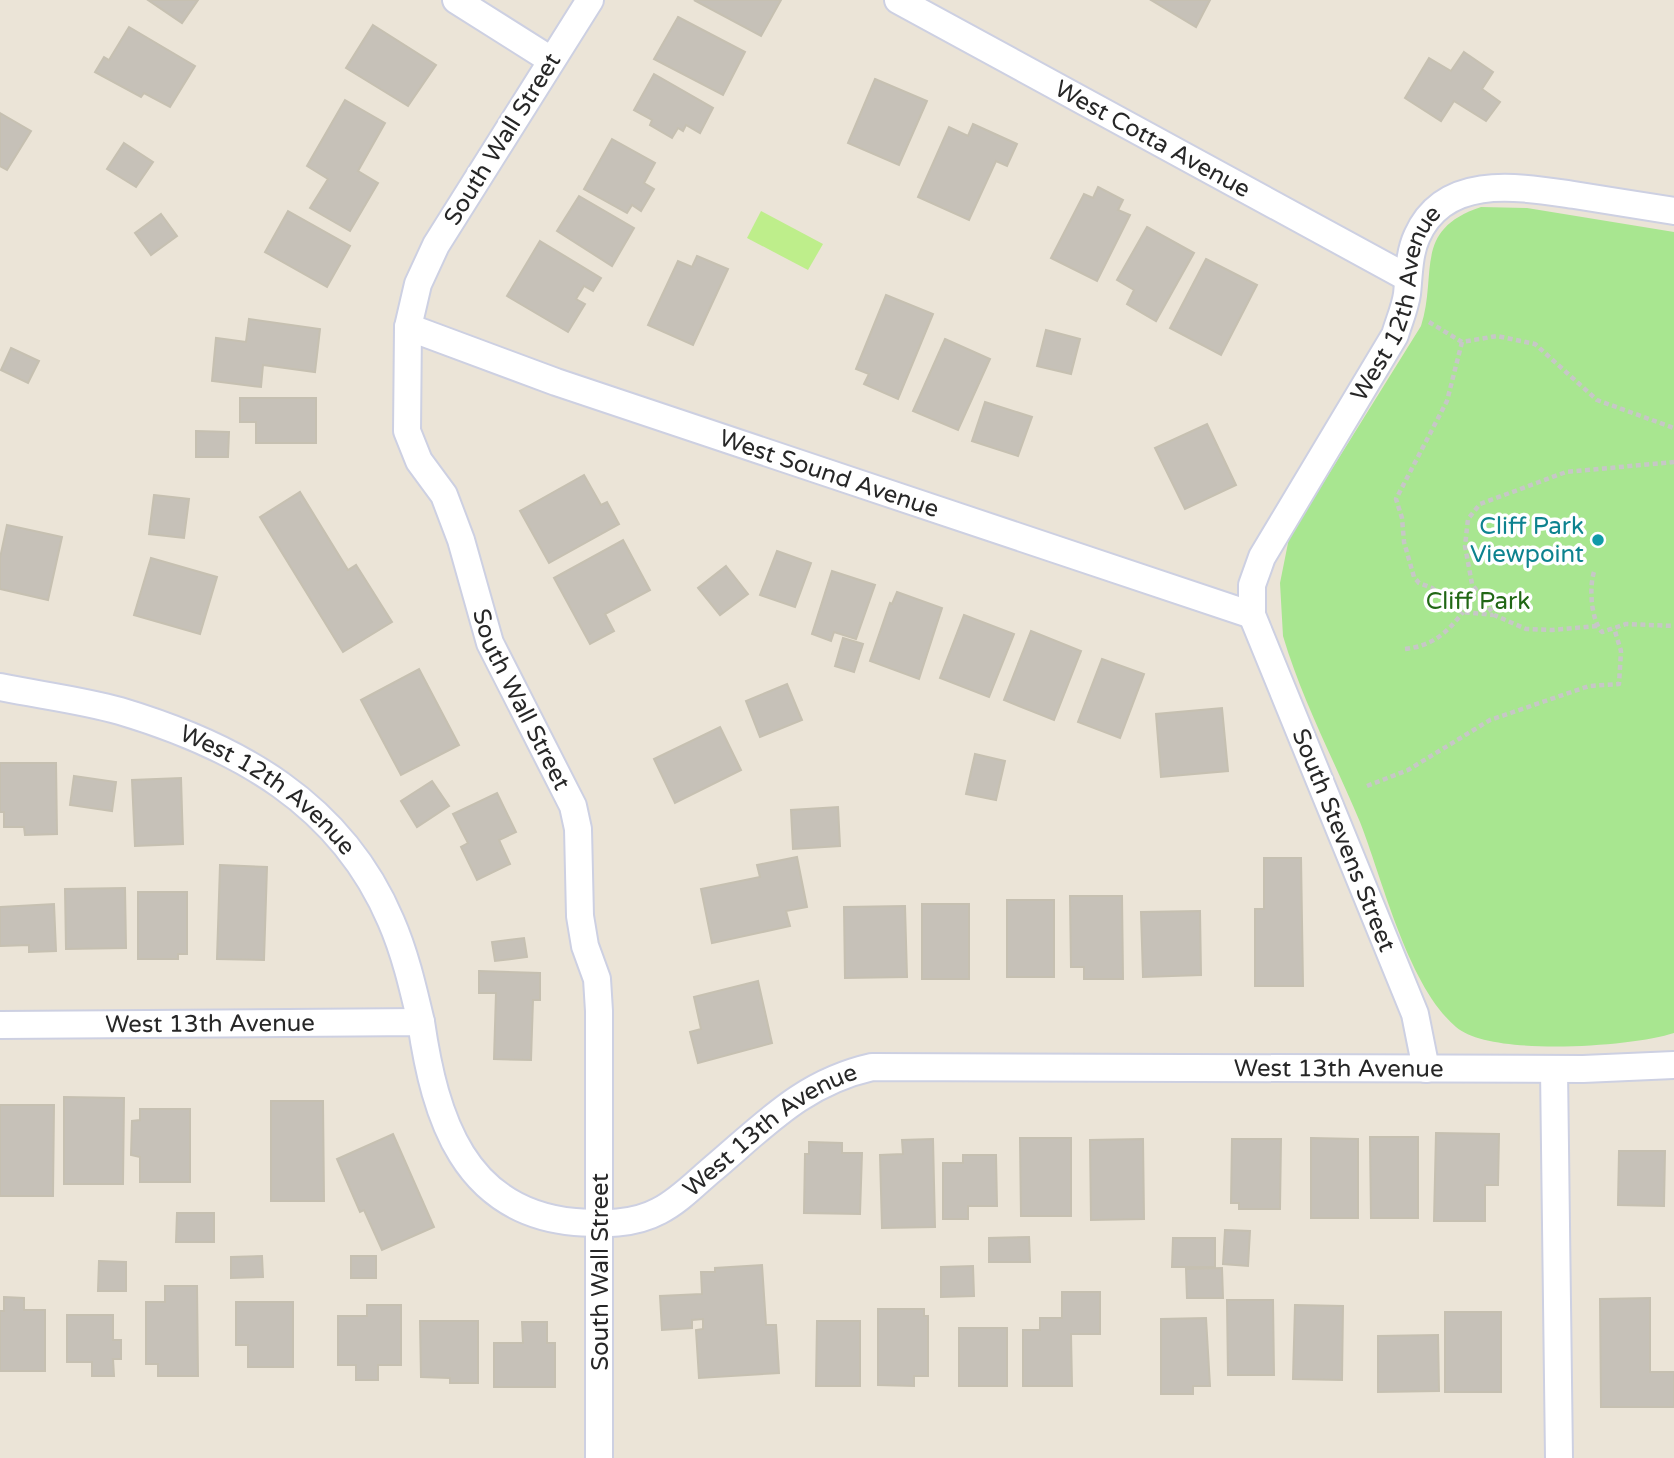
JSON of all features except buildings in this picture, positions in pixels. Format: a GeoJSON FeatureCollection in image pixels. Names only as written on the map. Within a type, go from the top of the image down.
{"type":"FeatureCollection","features":[{"type":"Feature","properties":{"kind":"street"},"geometry":{"type":"LineString","coordinates":[[456,0],[551,60]]}},
{"type":"Feature","properties":{"kind":"street","name":"South Wall Street"},"geometry":{"type":"LineString","coordinates":[[590,0],[436,245],[418,284],[408,327],[407,431],[419,461],[448,506],[461,540],[490,643],[573,806],[578,829],[580,916],[585,946],[597,979],[599,1011],[600,1458]]}},
{"type":"Feature","properties":{"kind":"street","name":"West Cotta Avenue"},"geometry":{"type":"LineString","coordinates":[[898,0],[1408,278]]}},
{"type":"Feature","properties":{"kind":"street","name":"West 12th Avenue"},"geometry":{"type":"LineString","coordinates":[[1252,615],[1252,585],[1262,557],[1395,335],[1416,238],[1426,218],[1468,191],[1492,186],[1525,188],[1674,211]]}},
{"type":"Feature","properties":{"kind":"street","name":"West Sound Avenue"},"geometry":{"type":"LineString","coordinates":[[408,327],[556,382],[1252,615]]}},
{"type":"Feature","properties":{"kind":"street","name":"South Stevens Street"},"geometry":{"type":"LineString","coordinates":[[1252,615],[1415,1014],[1426,1069]]}},
{"type":"Feature","properties":{"kind":"street","name":"West 12th Avenue"},"geometry":{"type":"LineString","coordinates":[[0,687],[117,710],[206,740],[292,790],[351,849],[391,920],[410,976],[421,1022]]}},
{"type":"Feature","properties":{"kind":"street","name":"West 13th Avenue"},"geometry":{"type":"LineString","coordinates":[[0,1025],[421,1022],[426,1054],[444,1119],[462,1159],[492,1190],[528,1213],[558,1220],[600,1224],[626,1222],[658,1212],[681,1196],[802,1093],[840,1074],[872,1067],[1554,1069],[1651,1068],[1674,1065]]}},
{"type":"Feature","properties":{"kind":"street"},"geometry":{"type":"LineString","coordinates":[[1554,1069],[1559,1458]]}},
{"type":"Feature","properties":{"kind":"path"},"geometry":{"type":"LineString","coordinates":[[1427,321],[1462,342],[1497,336],[1535,344],[1597,400],[1674,428]]}},
{"type":"Feature","properties":{"kind":"path"},"geometry":{"type":"LineString","coordinates":[[1462,342],[1447,401],[1396,499],[1414,577],[1462,612],[1494,615],[1526,629],[1597,626]]}},
{"type":"Feature","properties":{"kind":"path"},"geometry":{"type":"LineString","coordinates":[[1494,615],[1472,584],[1467,566],[1468,519],[1480,503],[1566,472],[1674,462]]}},
{"type":"Feature","properties":{"kind":"path"},"geometry":{"type":"LineString","coordinates":[[1594,572],[1592,597],[1597,626],[1602,632],[1626,624],[1674,626]]}},
{"type":"Feature","properties":{"kind":"path"},"geometry":{"type":"LineString","coordinates":[[1405,649],[1433,642],[1448,631],[1462,612]]}},
{"type":"Feature","properties":{"kind":"path"},"geometry":{"type":"LineString","coordinates":[[1367,786],[1408,770],[1490,720],[1589,686],[1619,684],[1621,651],[1614,628]]}},
{"type":"Feature","properties":{"kind":"green space","name":"Cliff Park"},"geometry":{"type":"Polygon","coordinates":[[[1481,207],[1527,208],[1674,232],[1674,1033],[1654,1038],[1595,1045],[1529,1046],[1498,1043],[1473,1036],[1456,1027],[1439,1009],[1411,960],[1360,822],[1309,707],[1283,636],[1280,583],[1289,538],[1421,326],[1436,241],[1445,228],[1459,217],[1481,207]]]}},
{"type":"Feature","properties":{"kind":"green space"},"geometry":{"type":"Polygon","coordinates":[[[761,211],[823,244],[808,270],[747,238],[761,211]]]}},
{"type":"Feature","properties":{"kind":"place","name":"Cliff Park Viewpoint"},"geometry":{"type":"Point","coordinates":[1598,540]}}]}
